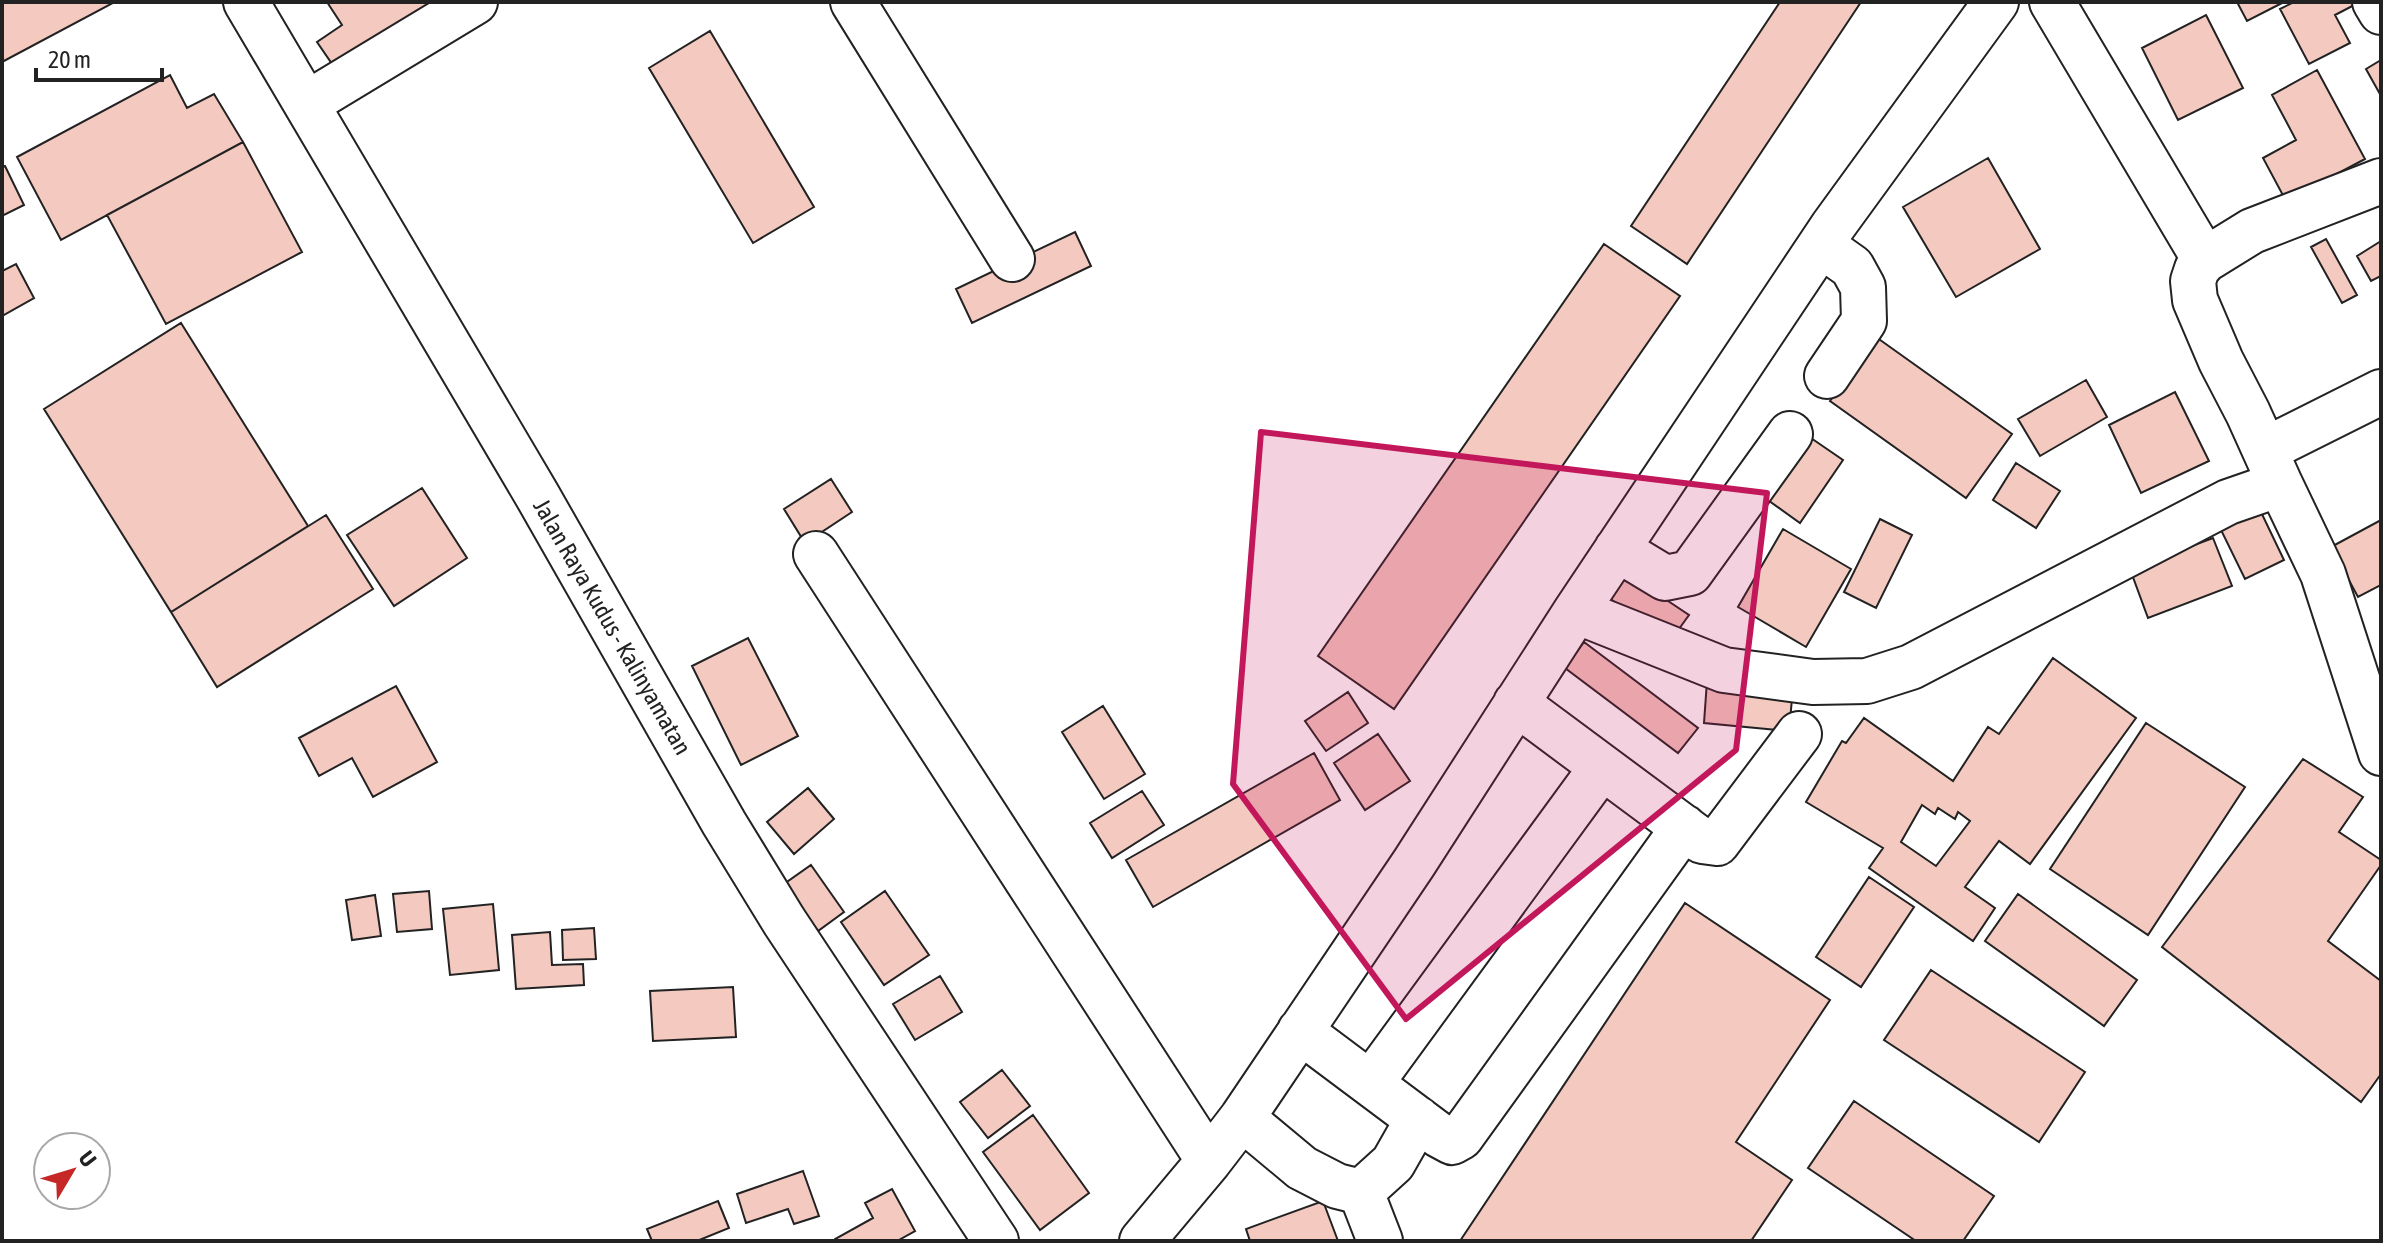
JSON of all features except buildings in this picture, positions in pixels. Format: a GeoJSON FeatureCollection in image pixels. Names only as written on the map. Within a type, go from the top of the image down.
{"type":"FeatureCollection","features":[{"type":"Feature","properties":{"kind":"street","name":"Jalan Raya Kudus - Kalinyamatan"},"geometry":{"type":"LineString","coordinates":[[246,2],[530,481],[724,823],[784,921],[996,1241]]}},
{"type":"Feature","properties":{"kind":"street"},"geometry":{"type":"LineString","coordinates":[[308,103],[475,2]]}},
{"type":"Feature","properties":{"kind":"street"},"geometry":{"type":"LineString","coordinates":[[853,2],[1012,259]]}},
{"type":"Feature","properties":{"kind":"street"},"geometry":{"type":"LineString","coordinates":[[1142,1241],[1242,1118],[1821,245],[1996,2]]}},
{"type":"Feature","properties":{"kind":"street"},"geometry":{"type":"LineString","coordinates":[[2052,2],[2205,260]]}},
{"type":"Feature","properties":{"kind":"street"},"geometry":{"type":"LineString","coordinates":[[2375,2],[2381,12]]}},
{"type":"Feature","properties":{"kind":"street"},"geometry":{"type":"LineString","coordinates":[[2381,181],[2252,231],[2205,260],[2197,269],[2193,281],[2195,300],[2221,361],[2323,574],[2381,753]]}},
{"type":"Feature","properties":{"kind":"street"},"geometry":{"type":"LineString","coordinates":[[1821,245],[1852,267],[1863,287],[1864,321],[1827,376]]}},
{"type":"Feature","properties":{"kind":"street"},"geometry":{"type":"LineString","coordinates":[[1576,611],[1724,670],[1813,682],[1867,681],[1911,667],[2228,502],[2272,467],[2381,392]]}},
{"type":"Feature","properties":{"kind":"street"},"geometry":{"type":"LineString","coordinates":[[1617,549],[1665,578],[1690,573],[1790,434]]}},
{"type":"Feature","properties":{"kind":"street"},"geometry":{"type":"LineString","coordinates":[[816,554],[1209,1161]]}},
{"type":"Feature","properties":{"kind":"street"},"geometry":{"type":"LineString","coordinates":[[1516,703],[1702,841],[1717,843],[1799,734]]}},
{"type":"Feature","properties":{"kind":"street"},"geometry":{"type":"LineString","coordinates":[[1371,1083],[1602,767]]}},
{"type":"Feature","properties":{"kind":"street"},"geometry":{"type":"LineString","coordinates":[[1300,1031],[1452,1142],[1461,1137],[1684,827]]}},
{"type":"Feature","properties":{"kind":"street"},"geometry":{"type":"LineString","coordinates":[[1242,1118],[1302,1168],[1337,1186],[1361,1192]]}},
{"type":"Feature","properties":{"kind":"street"},"geometry":{"type":"LineString","coordinates":[[1361,1192],[1393,1163],[1418,1119]]}},
{"type":"Feature","properties":{"kind":"street"},"geometry":{"type":"LineString","coordinates":[[1361,1192],[1380,1241]]}},
{"type":"Feature","properties":{"kind":"highlighted area"},"geometry":{"type":"Polygon","coordinates":[[[1261,432],[1767,493],[1736,750],[1406,1019],[1233,784],[1261,432]]]}}]}
